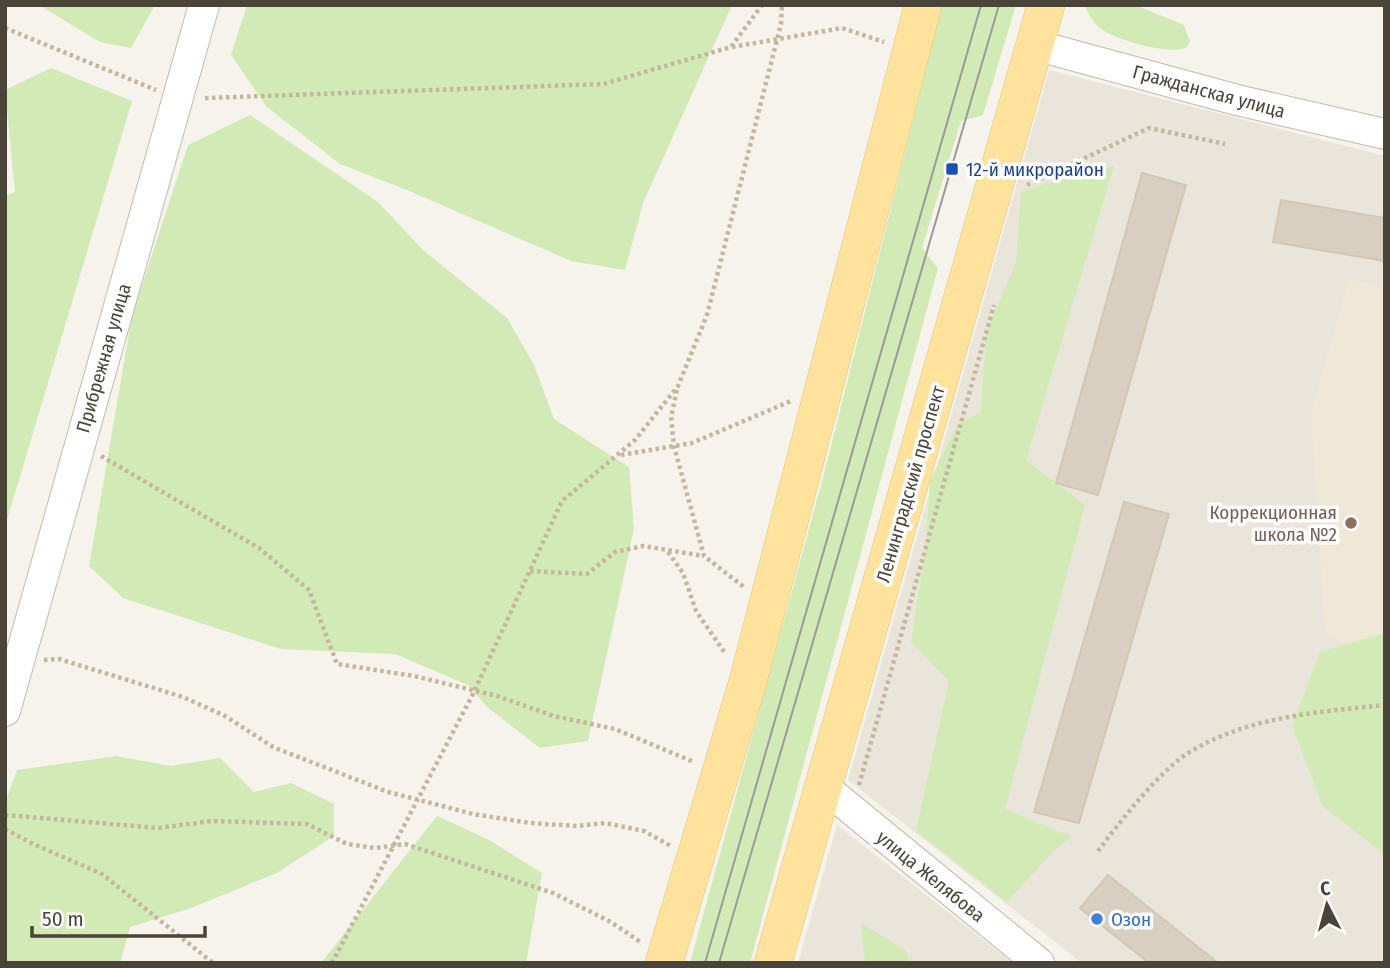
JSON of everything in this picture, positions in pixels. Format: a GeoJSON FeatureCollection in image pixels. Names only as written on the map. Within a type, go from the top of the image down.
{"type":"FeatureCollection","features":[{"type":"Feature","properties":{"kind":"main road"},"geometry":{"type":"LineString","coordinates":[[655,954],[741,707],[923,5]]}},
{"type":"Feature","properties":{"kind":"main road","name":"Ленинградский проспект"},"geometry":{"type":"LineString","coordinates":[[774,963],[836,797],[1046,5]]}},
{"type":"Feature","properties":{"kind":"street","name":"Прибрежная улица"},"geometry":{"type":"LineString","coordinates":[[5,711],[204,5]]}},
{"type":"Feature","properties":{"kind":"street","name":"Гражданская улица"},"geometry":{"type":"LineString","coordinates":[[1035,44],[1237,100],[1385,134]]}},
{"type":"Feature","properties":{"kind":"street","name":"улица Желябова"},"geometry":{"type":"LineString","coordinates":[[836,797],[1039,963]]}},
{"type":"Feature","properties":{"kind":"path"},"geometry":{"type":"LineString","coordinates":[[731,47],[762,5]]}},
{"type":"Feature","properties":{"kind":"path"},"geometry":{"type":"LineString","coordinates":[[704,556],[674,446],[671,417],[678,386],[707,315],[776,40],[782,5]]}},
{"type":"Feature","properties":{"kind":"path"},"geometry":{"type":"LineString","coordinates":[[5,28],[177,99],[603,84],[731,47],[842,28],[887,43]]}},
{"type":"Feature","properties":{"kind":"path"},"geometry":{"type":"LineString","coordinates":[[1024,195],[1028,182],[1149,128],[1225,144]]}},
{"type":"Feature","properties":{"kind":"path"},"geometry":{"type":"LineString","coordinates":[[836,797],[864,775],[997,296]]}},
{"type":"Feature","properties":{"kind":"path"},"geometry":{"type":"LineString","coordinates":[[332,963],[474,692],[562,501],[635,440],[678,386]]}},
{"type":"Feature","properties":{"kind":"path"},"geometry":{"type":"LineString","coordinates":[[617,456],[692,443],[800,398]]}},
{"type":"Feature","properties":{"kind":"path"},"geometry":{"type":"LineString","coordinates":[[79,443],[260,548],[309,590],[337,664],[414,676],[554,716],[615,729],[699,764]]}},
{"type":"Feature","properties":{"kind":"path"},"geometry":{"type":"LineString","coordinates":[[530,571],[587,574],[615,552],[643,546],[704,556],[747,589]]}},
{"type":"Feature","properties":{"kind":"path"},"geometry":{"type":"LineString","coordinates":[[667,551],[683,573],[696,611],[732,663]]}},
{"type":"Feature","properties":{"kind":"path"},"geometry":{"type":"LineString","coordinates":[[19,662],[59,659],[183,697],[309,764],[416,800],[473,814],[530,823],[577,826],[605,823],[644,831],[675,848]]}},
{"type":"Feature","properties":{"kind":"path"},"geometry":{"type":"LineString","coordinates":[[1098,850],[1139,799],[1192,751],[1261,721],[1385,705]]}},
{"type":"Feature","properties":{"kind":"path"},"geometry":{"type":"LineString","coordinates":[[5,815],[158,828],[212,821],[307,824],[347,844],[375,848],[397,843],[553,893],[611,922],[655,954]]}},
{"type":"Feature","properties":{"kind":"path"},"geometry":{"type":"LineString","coordinates":[[5,829],[31,844],[102,874],[212,963]]}},
{"type":"Feature","properties":{"kind":"shaded area"},"geometry":{"type":"Polygon","coordinates":[[[1049,70],[1385,156],[1385,963],[1082,963],[848,780],[1049,70]]]}},
{"type":"Feature","properties":{"kind":"shaded area","name":"Коррекционная школа №2"},"geometry":{"type":"Polygon","coordinates":[[[1349,280],[1385,287],[1385,657],[1373,658],[1325,633],[1311,413],[1349,280]]]}},
{"type":"Feature","properties":{"kind":"shaded area"},"geometry":{"type":"Polygon","coordinates":[[[837,825],[1013,963],[798,963],[837,825]]]}},
{"type":"Feature","properties":{"kind":"green space"},"geometry":{"type":"Polygon","coordinates":[[[39,5],[155,5],[131,48],[100,42],[39,5]]]}},
{"type":"Feature","properties":{"kind":"green space"},"geometry":{"type":"Polygon","coordinates":[[[247,5],[732,5],[643,203],[625,270],[571,261],[340,164],[267,107],[231,55],[247,5]]]}},
{"type":"Feature","properties":{"kind":"green space"},"geometry":{"type":"Polygon","coordinates":[[[942,5],[1016,5],[983,115],[961,121],[922,248],[938,268],[750,963],[690,963],[824,474],[942,5]]]}},
{"type":"Feature","properties":{"kind":"green space"},"geometry":{"type":"Polygon","coordinates":[[[1084,5],[1135,5],[1184,25],[1190,42],[1186,48],[1167,50],[1129,41],[1100,28],[1084,5]]]}},
{"type":"Feature","properties":{"kind":"green space"},"geometry":{"type":"Polygon","coordinates":[[[51,68],[132,101],[5,527],[5,196],[15,192],[5,90],[51,68]]]}},
{"type":"Feature","properties":{"kind":"green space"},"geometry":{"type":"Polygon","coordinates":[[[250,115],[378,202],[423,250],[507,318],[534,365],[554,419],[629,467],[634,529],[588,741],[540,748],[487,707],[468,685],[395,654],[281,649],[123,598],[89,566],[132,316],[188,145],[250,115]]]}},
{"type":"Feature","properties":{"kind":"green space"},"geometry":{"type":"Polygon","coordinates":[[[1114,166],[1026,460],[1085,505],[1005,809],[1072,837],[1052,852],[1007,902],[916,831],[949,681],[911,642],[925,552],[930,481],[957,425],[981,412],[986,334],[1016,262],[1021,191],[1114,166]]]}},
{"type":"Feature","properties":{"kind":"green space"},"geometry":{"type":"Polygon","coordinates":[[[1385,633],[1385,855],[1323,806],[1292,726],[1320,652],[1385,633]]]}},
{"type":"Feature","properties":{"kind":"green space"},"geometry":{"type":"Polygon","coordinates":[[[116,756],[171,766],[220,758],[254,792],[291,783],[334,804],[334,836],[277,873],[191,908],[130,927],[120,963],[5,963],[5,803],[17,770],[116,756]]]}},
{"type":"Feature","properties":{"kind":"green space"},"geometry":{"type":"Polygon","coordinates":[[[437,816],[489,840],[542,873],[526,963],[321,963],[437,816]]]}},
{"type":"Feature","properties":{"kind":"green space"},"geometry":{"type":"Polygon","coordinates":[[[861,923],[906,951],[910,963],[865,963],[861,923]]]}},
{"type":"Feature","properties":{"kind":"building"},"geometry":{"type":"Polygon","coordinates":[[[1142,173],[1186,185],[1098,495],[1056,483],[1142,173]]]}},
{"type":"Feature","properties":{"kind":"building"},"geometry":{"type":"Polygon","coordinates":[[[1281,200],[1385,218],[1385,261],[1273,242],[1281,200]]]}},
{"type":"Feature","properties":{"kind":"building"},"geometry":{"type":"Polygon","coordinates":[[[1124,502],[1169,514],[1079,823],[1034,812],[1124,502]]]}},
{"type":"Feature","properties":{"kind":"building"},"geometry":{"type":"Polygon","coordinates":[[[1108,875],[1218,963],[1149,963],[1080,908],[1108,875]]]}},
{"type":"Feature","properties":{"kind":"tram line"},"geometry":{"type":"LineString","coordinates":[[705,963],[981,5]]}},
{"type":"Feature","properties":{"kind":"tram line"},"geometry":{"type":"LineString","coordinates":[[719,963],[999,5]]}},
{"type":"Feature","properties":{"kind":"place","name":"12-й микрорайон"},"geometry":{"type":"Point","coordinates":[952,169]}},
{"type":"Feature","properties":{"kind":"place","name":"Коррекционная школа №2"},"geometry":{"type":"Point","coordinates":[1351,523]}},
{"type":"Feature","properties":{"kind":"place","name":"Озон"},"geometry":{"type":"Point","coordinates":[1097,919]}}]}
